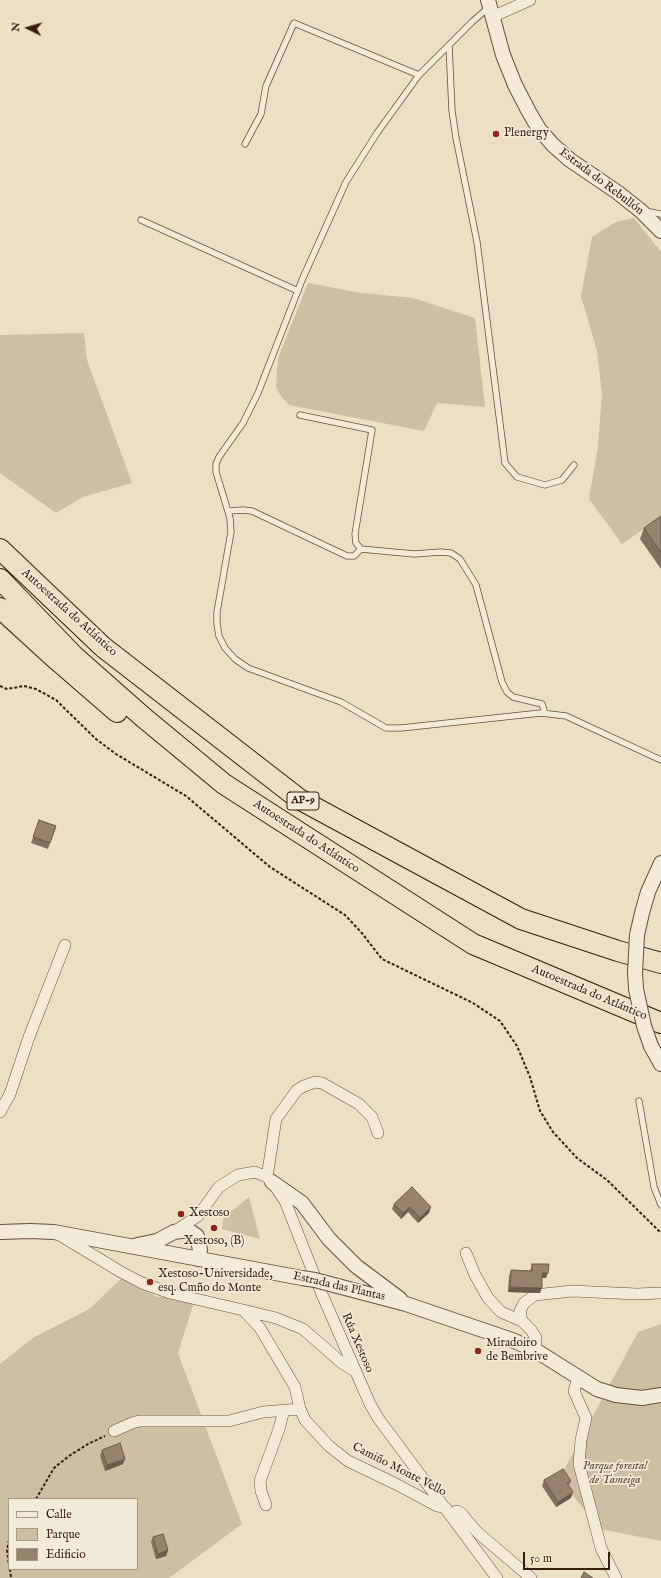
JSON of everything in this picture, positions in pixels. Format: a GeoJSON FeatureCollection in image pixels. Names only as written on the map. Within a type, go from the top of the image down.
{"type":"FeatureCollection","features":[{"type":"Feature","properties":{"kind":"highway","name":"Autoestrada do Atlántico"},"geometry":{"type":"LineString","coordinates":[[0,549],[103,647],[299,799],[521,919],[618,951],[661,963]]}},
{"type":"Feature","properties":{"kind":"highway","name":"Autoestrada do Atlántico"},"geometry":{"type":"LineString","coordinates":[[0,579],[74,656],[224,784],[473,944],[661,1023]]}},
{"type":"Feature","properties":{"kind":"highway"},"geometry":{"type":"LineString","coordinates":[[0,608],[56,660],[138,730],[224,784]]}},
{"type":"Feature","properties":{"kind":"street"},"geometry":{"type":"LineString","coordinates":[[490,8],[530,0]]}},
{"type":"Feature","properties":{"kind":"street","name":"Estrada do Rebullón"},"geometry":{"type":"LineString","coordinates":[[490,8],[503,55],[515,85],[539,129],[553,145],[570,160],[617,192],[641,211],[661,231]]}},
{"type":"Feature","properties":{"kind":"street"},"geometry":{"type":"LineString","coordinates":[[661,863],[648,892],[642,913],[637,934],[635,966],[636,989],[643,1020],[651,1046],[661,1064]]}},
{"type":"Feature","properties":{"kind":"street"},"geometry":{"type":"LineString","coordinates":[[0,1112],[10,1094],[29,1037],[65,945]]}},
{"type":"Feature","properties":{"kind":"street"},"geometry":{"type":"LineString","coordinates":[[269,1180],[276,1119],[297,1090],[304,1086],[316,1082],[322,1083],[359,1104],[372,1117],[378,1133]]}},
{"type":"Feature","properties":{"kind":"street"},"geometry":{"type":"LineString","coordinates":[[131,1246],[157,1241],[171,1234],[198,1216],[219,1187],[229,1179],[245,1173],[255,1172],[302,1203],[329,1239],[356,1266],[406,1304]]}},
{"type":"Feature","properties":{"kind":"street","name":"Rúa Xestoso"},"geometry":{"type":"LineString","coordinates":[[269,1180],[285,1201],[355,1372],[378,1418],[497,1578]]}},
{"type":"Feature","properties":{"kind":"street"},"geometry":{"type":"LineString","coordinates":[[198,1216],[197,1236],[200,1250],[198,1259]]}},
{"type":"Feature","properties":{"kind":"street"},"geometry":{"type":"LineString","coordinates":[[164,1253],[162,1248],[163,1242],[171,1234],[188,1230],[197,1236]]}},
{"type":"Feature","properties":{"kind":"street","name":"Estrada das Plantas"},"geometry":{"type":"LineString","coordinates":[[0,1232],[54,1232],[314,1280],[406,1304],[501,1336],[535,1350],[597,1389],[616,1395],[642,1398],[661,1395]]}},
{"type":"Feature","properties":{"kind":"street"},"geometry":{"type":"LineString","coordinates":[[54,1232],[142,1283],[170,1292],[276,1318],[303,1329],[342,1363],[355,1372]]}},
{"type":"Feature","properties":{"kind":"street"},"geometry":{"type":"LineString","coordinates":[[466,1253],[475,1275],[488,1298],[501,1312],[522,1321],[531,1330],[536,1338],[535,1350]]}},
{"type":"Feature","properties":{"kind":"street"},"geometry":{"type":"LineString","coordinates":[[522,1321],[520,1311],[524,1303],[535,1295],[572,1291],[637,1294],[661,1293]]}},
{"type":"Feature","properties":{"kind":"street","name":"Camiño Monte Vello"},"geometry":{"type":"LineString","coordinates":[[243,1310],[260,1328],[295,1387],[300,1408],[305,1420],[329,1446],[348,1462],[396,1484],[448,1511],[457,1511],[462,1513],[477,1532],[531,1578]]}},
{"type":"Feature","properties":{"kind":"street"},"geometry":{"type":"LineString","coordinates":[[578,1378],[574,1391],[586,1418],[579,1464],[601,1548],[616,1578]]}},
{"type":"Feature","properties":{"kind":"street"},"geometry":{"type":"LineString","coordinates":[[114,1431],[132,1423],[139,1422],[229,1421],[263,1412],[300,1408]]}},
{"type":"Feature","properties":{"kind":"street"},"geometry":{"type":"LineString","coordinates":[[266,1505],[261,1491],[260,1481],[279,1429],[284,1410]]}},
{"type":"Feature","properties":{"kind":"lane"},"geometry":{"type":"LineString","coordinates":[[490,8],[449,45],[419,75],[377,134],[346,182],[298,291],[258,393],[243,423],[219,457],[216,464],[216,472],[229,511],[231,532],[217,612],[219,636],[225,648],[235,659],[248,668],[341,702],[386,728],[400,728],[545,713],[566,716],[661,760]]}},
{"type":"Feature","properties":{"kind":"lane"},"geometry":{"type":"LineString","coordinates":[[245,144],[261,114],[266,86],[294,23],[419,75]]}},
{"type":"Feature","properties":{"kind":"lane"},"geometry":{"type":"LineString","coordinates":[[449,45],[452,111],[477,242],[505,463],[517,477],[545,485],[562,480],[574,465]]}},
{"type":"Feature","properties":{"kind":"lane"},"geometry":{"type":"LineString","coordinates":[[641,211],[661,214]]}},
{"type":"Feature","properties":{"kind":"lane"},"geometry":{"type":"LineString","coordinates":[[141,220],[298,291]]}},
{"type":"Feature","properties":{"kind":"lane"},"geometry":{"type":"LineString","coordinates":[[300,416],[372,430],[355,534],[356,543],[361,550]]}},
{"type":"Feature","properties":{"kind":"lane"},"geometry":{"type":"LineString","coordinates":[[229,511],[252,511],[347,556],[354,556],[361,550],[414,554],[441,552],[451,553],[460,558],[476,585],[506,692],[514,696],[542,704],[545,713]]}},
{"type":"Feature","properties":{"kind":"lane"},"geometry":{"type":"LineString","coordinates":[[639,1101],[654,1187],[661,1205]]}},
{"type":"Feature","properties":{"kind":"path"},"geometry":{"type":"LineString","coordinates":[[0,686],[8,689],[24,686],[36,689],[56,700],[96,739],[116,754],[186,796],[270,867],[345,915],[361,932],[382,959],[473,1003],[500,1021],[517,1046],[530,1077],[540,1111],[552,1132],[577,1158],[606,1180],[661,1233]]}},
{"type":"Feature","properties":{"kind":"path"},"geometry":{"type":"LineString","coordinates":[[37,1498],[54,1468],[88,1444],[113,1433],[114,1431]]}},
{"type":"Feature","properties":{"kind":"path"},"geometry":{"type":"LineString","coordinates":[[8,1545],[8,1558]]}},
{"type":"Feature","properties":{"kind":"green space"},"geometry":{"type":"Polygon","coordinates":[[[634,218],[661,252],[661,517],[622,544],[589,499],[598,447],[602,394],[597,351],[581,296],[592,237],[616,222],[634,218]]]}},
{"type":"Feature","properties":{"kind":"green space"},"geometry":{"type":"Polygon","coordinates":[[[308,283],[361,293],[413,298],[475,318],[485,407],[437,403],[424,431],[289,405],[280,395],[276,387],[278,358],[308,283]]]}},
{"type":"Feature","properties":{"kind":"green space"},"geometry":{"type":"Polygon","coordinates":[[[84,333],[87,360],[132,483],[83,497],[56,513],[0,473],[0,335],[84,333]]]}},
{"type":"Feature","properties":{"kind":"green space"},"geometry":{"type":"Polygon","coordinates":[[[249,1197],[260,1239],[222,1229],[223,1218],[249,1197]]]}},
{"type":"Feature","properties":{"kind":"green space"},"geometry":{"type":"Polygon","coordinates":[[[123,1277],[157,1297],[196,1296],[178,1353],[242,1524],[169,1578],[0,1578],[0,1364],[33,1338],[89,1309],[123,1277]]]}},
{"type":"Feature","properties":{"kind":"green space","name":"Parque forestal de Tameiga"},"geometry":{"type":"Polygon","coordinates":[[[661,1324],[661,1541],[600,1529],[559,1479],[638,1332],[661,1324]]]}},
{"type":"Feature","properties":{"kind":"building"},"geometry":{"type":"Polygon","coordinates":[[[661,516],[661,553],[644,528],[661,516]]]}},
{"type":"Feature","properties":{"kind":"building"},"geometry":{"type":"Polygon","coordinates":[[[39,820],[56,826],[50,843],[33,837],[39,820]]]}},
{"type":"Feature","properties":{"kind":"building"},"geometry":{"type":"Polygon","coordinates":[[[412,1187],[431,1207],[420,1218],[410,1207],[403,1213],[394,1204],[412,1187]]]}},
{"type":"Feature","properties":{"kind":"building"},"geometry":{"type":"Polygon","coordinates":[[[532,1264],[549,1264],[548,1273],[542,1273],[542,1288],[510,1287],[511,1270],[532,1271],[532,1264]]]}},
{"type":"Feature","properties":{"kind":"building"},"geometry":{"type":"Polygon","coordinates":[[[120,1443],[125,1459],[107,1465],[102,1450],[120,1443]]]}},
{"type":"Feature","properties":{"kind":"building"},"geometry":{"type":"Polygon","coordinates":[[[563,1469],[571,1481],[567,1483],[573,1492],[558,1502],[544,1480],[563,1469]]]}},
{"type":"Feature","properties":{"kind":"building"},"geometry":{"type":"Polygon","coordinates":[[[163,1534],[168,1550],[158,1554],[153,1537],[163,1534]]]}},
{"type":"Feature","properties":{"kind":"building"},"geometry":{"type":"Polygon","coordinates":[[[584,1572],[593,1578],[581,1578],[584,1572]]]}},
{"type":"Feature","properties":{"kind":"place","name":"Plenergy"},"geometry":{"type":"Point","coordinates":[496,134]}},
{"type":"Feature","properties":{"kind":"place","name":"Xestoso"},"geometry":{"type":"Point","coordinates":[181,1214]}},
{"type":"Feature","properties":{"kind":"place","name":"Xestoso, (B)"},"geometry":{"type":"Point","coordinates":[214,1228]}},
{"type":"Feature","properties":{"kind":"place","name":"Xestoso-Universidade, esq. Cmño do Monte"},"geometry":{"type":"Point","coordinates":[150,1282]}},
{"type":"Feature","properties":{"kind":"place","name":"Miradoiro de Bembrive"},"geometry":{"type":"Point","coordinates":[478,1351]}}]}
